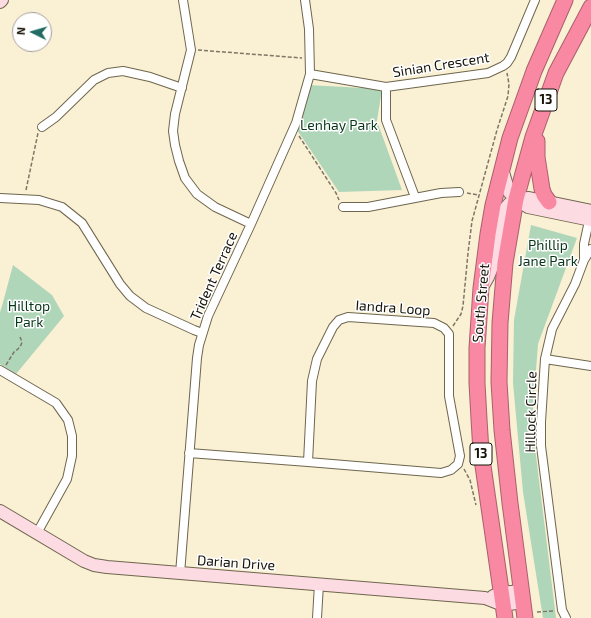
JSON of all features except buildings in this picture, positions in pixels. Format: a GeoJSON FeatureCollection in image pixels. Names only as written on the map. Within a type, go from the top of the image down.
{"type":"FeatureCollection","features":[{"type":"Feature","properties":{"kind":"highway","name":"South Street"},"geometry":{"type":"LineString","coordinates":[[503,605],[481,452],[478,419],[477,348],[481,288],[493,205],[510,138],[534,71],[565,0]]}},
{"type":"Feature","properties":{"kind":"highway","name":"South Street"},"geometry":{"type":"LineString","coordinates":[[531,615],[522,597],[502,430],[499,382],[500,324],[505,263],[516,199],[533,137],[556,73],[591,7]]}},
{"type":"Feature","properties":{"kind":"highway"},"geometry":{"type":"LineString","coordinates":[[538,124],[538,170],[542,189],[548,202]]}},
{"type":"Feature","properties":{"kind":"street"},"geometry":{"type":"LineString","coordinates":[[183,0],[191,50],[175,114],[173,131],[177,156],[185,178],[197,194],[215,207],[251,224]]}},
{"type":"Feature","properties":{"kind":"street","name":"Trident Terrace"},"geometry":{"type":"LineString","coordinates":[[180,574],[199,345],[208,316],[296,123],[310,74],[309,29],[305,0]]}},
{"type":"Feature","properties":{"kind":"street","name":"Sinian Crescent"},"geometry":{"type":"LineString","coordinates":[[310,74],[386,87],[488,73],[503,66],[511,57],[535,0]]}},
{"type":"Feature","properties":{"kind":"street"},"geometry":{"type":"LineString","coordinates":[[42,127],[56,117],[94,80],[108,73],[123,71],[150,77],[182,88]]}},
{"type":"Feature","properties":{"kind":"street"},"geometry":{"type":"LineString","coordinates":[[386,87],[386,120],[415,197]]}},
{"type":"Feature","properties":{"kind":"street"},"geometry":{"type":"LineString","coordinates":[[502,168],[509,192],[528,207],[591,215]]}},
{"type":"Feature","properties":{"kind":"street"},"geometry":{"type":"LineString","coordinates":[[342,207],[368,207],[415,197],[459,192]]}},
{"type":"Feature","properties":{"kind":"street"},"geometry":{"type":"LineString","coordinates":[[0,198],[39,200],[62,207],[82,223],[120,284],[130,296],[146,308],[202,333]]}},
{"type":"Feature","properties":{"kind":"street"},"geometry":{"type":"LineString","coordinates":[[481,288],[488,277],[494,262],[503,211],[516,199],[529,198],[548,202],[591,215]]}},
{"type":"Feature","properties":{"kind":"street","name":"Hillock Circle"},"geometry":{"type":"LineString","coordinates":[[584,260],[584,244],[591,215]]}},
{"type":"Feature","properties":{"kind":"street","name":"Hillock Circle"},"geometry":{"type":"LineString","coordinates":[[564,614],[541,446],[545,359],[552,329],[575,284],[584,260],[591,249]]}},
{"type":"Feature","properties":{"kind":"street","name":"Iandra Loop"},"geometry":{"type":"LineString","coordinates":[[308,462],[312,381],[317,359],[333,327],[339,320],[348,317],[434,323],[444,328],[447,332]]}},
{"type":"Feature","properties":{"kind":"street"},"geometry":{"type":"LineString","coordinates":[[189,453],[441,473],[451,470],[458,464],[460,456],[449,396],[449,334],[447,332]]}},
{"type":"Feature","properties":{"kind":"street"},"geometry":{"type":"LineString","coordinates":[[545,359],[591,366]]}},
{"type":"Feature","properties":{"kind":"street"},"geometry":{"type":"LineString","coordinates":[[0,370],[56,403],[68,420],[72,436],[72,456],[67,480],[37,533]]}},
{"type":"Feature","properties":{"kind":"street","name":"Darian Drive"},"geometry":{"type":"LineString","coordinates":[[0,511],[84,561],[107,568],[485,598],[503,605]]}},
{"type":"Feature","properties":{"kind":"street"},"geometry":{"type":"LineString","coordinates":[[317,618],[319,584]]}},
{"type":"Feature","properties":{"kind":"street"},"geometry":{"type":"LineString","coordinates":[[503,605],[522,597]]}},
{"type":"Feature","properties":{"kind":"path"},"geometry":{"type":"LineString","coordinates":[[191,50],[310,58]]}},
{"type":"Feature","properties":{"kind":"path"},"geometry":{"type":"LineString","coordinates":[[447,332],[452,328],[463,306],[472,221],[508,96],[509,84],[507,73],[503,66]]}},
{"type":"Feature","properties":{"kind":"path"},"geometry":{"type":"LineString","coordinates":[[25,199],[38,132],[42,127]]}},
{"type":"Feature","properties":{"kind":"path"},"geometry":{"type":"LineString","coordinates":[[293,132],[298,134],[303,141],[336,193],[342,207]]}},
{"type":"Feature","properties":{"kind":"path"},"geometry":{"type":"LineString","coordinates":[[459,192],[479,195]]}},
{"type":"Feature","properties":{"kind":"path"},"geometry":{"type":"LineString","coordinates":[[11,357],[21,345],[22,342],[20,337]]}},
{"type":"Feature","properties":{"kind":"path"},"geometry":{"type":"LineString","coordinates":[[531,615],[564,614]]}},
{"type":"Feature","properties":{"kind":"green space","name":"Lenhay Park"},"geometry":{"type":"Polygon","coordinates":[[[308,85],[382,89],[377,121],[402,190],[339,192],[297,130],[308,85]]]}},
{"type":"Feature","properties":{"kind":"green space","name":"Phillip Jane Park"},"geometry":{"type":"Polygon","coordinates":[[[531,225],[577,238],[538,344],[532,423],[556,618],[543,618],[523,492],[513,383],[514,320],[531,225]]]}},
{"type":"Feature","properties":{"kind":"green space","name":"Hilltop Park"},"geometry":{"type":"Polygon","coordinates":[[[13,265],[52,295],[64,316],[16,374],[0,364],[0,312],[13,265]]]}}]}
